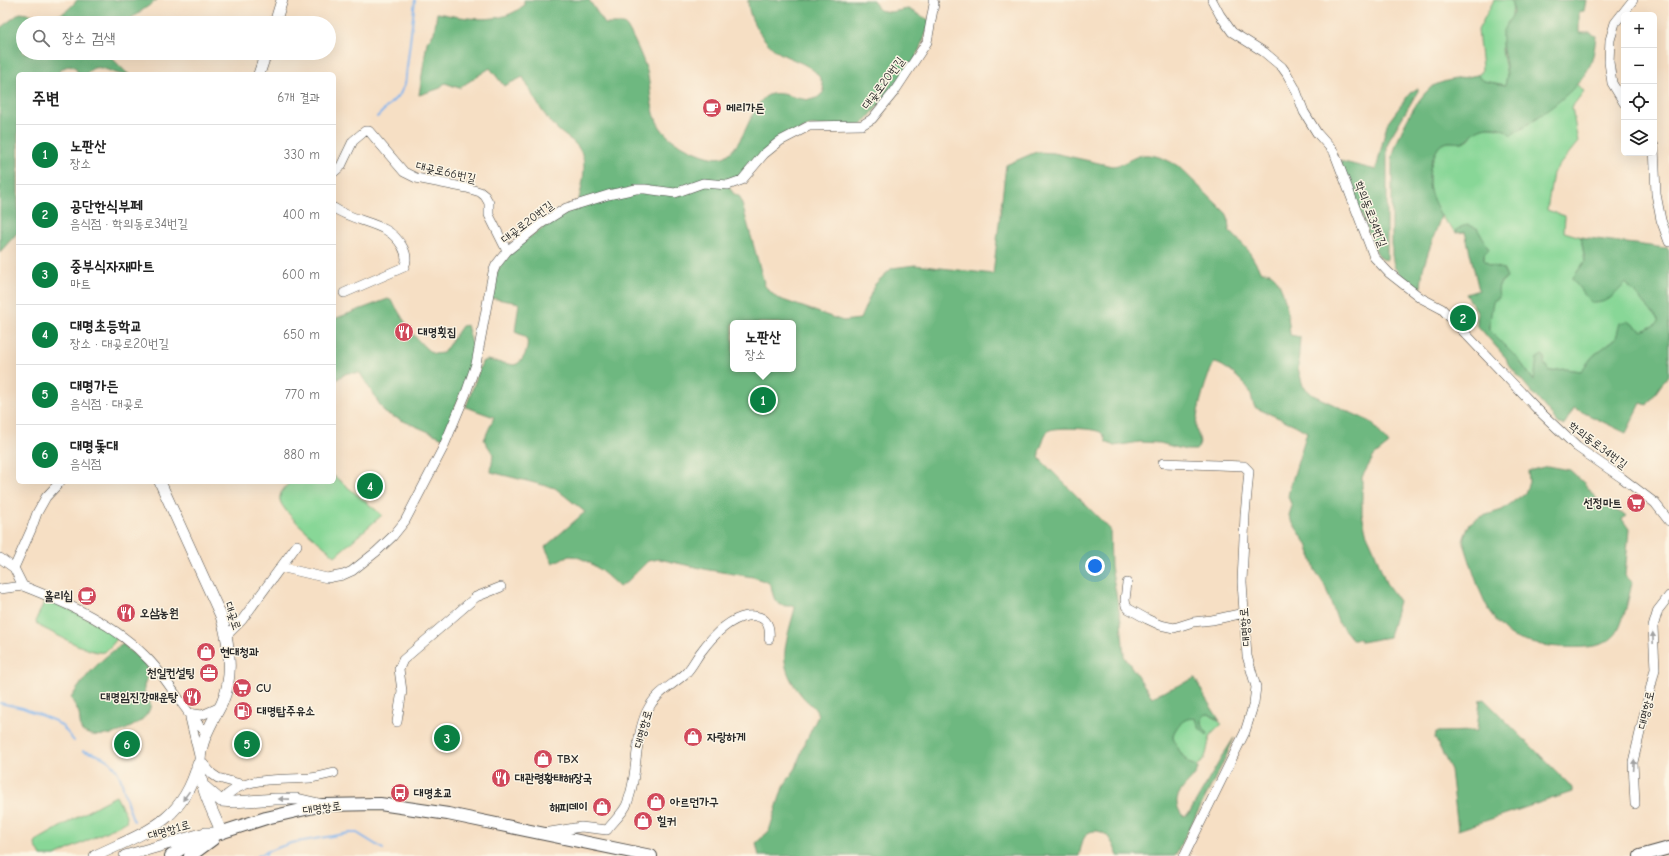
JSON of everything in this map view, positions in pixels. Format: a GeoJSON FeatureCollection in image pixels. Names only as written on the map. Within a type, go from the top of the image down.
{"type":"FeatureCollection","features":[{"type":"Feature","properties":{"kind":"main road","name":"대명항로"},"geometry":{"type":"LineString","coordinates":[[171,856],[189,844],[266,818],[323,805],[380,804],[448,814],[651,856]]}},
{"type":"Feature","properties":{"kind":"main road","name":"대명항로"},"geometry":{"type":"LineString","coordinates":[[190,856],[222,832]]}},
{"type":"Feature","properties":{"kind":"main road"},"geometry":{"type":"LineString","coordinates":[[1640,856],[1669,848]]}},
{"type":"Feature","properties":{"kind":"street"},"geometry":{"type":"LineString","coordinates":[[277,16],[282,0]]}},
{"type":"Feature","properties":{"kind":"street","name":"대곶로20번길"},"geometry":{"type":"LineString","coordinates":[[280,568],[327,578],[343,575],[359,566],[376,552],[393,536],[404,521],[443,448],[466,393],[476,364],[493,272],[496,265],[507,251],[546,220],[566,208],[577,204],[608,194],[636,189],[675,193],[703,183],[728,185],[742,180],[764,154],[780,141],[809,126],[862,125],[872,119],[894,92],[927,42],[934,4],[933,0]]}},
{"type":"Feature","properties":{"kind":"street","name":"학의동로34번길"},"geometry":{"type":"LineString","coordinates":[[1212,0],[1232,32],[1264,52],[1282,67],[1287,74],[1295,88],[1304,112],[1317,133],[1334,152],[1374,257],[1389,273],[1421,298],[1442,309],[1538,410],[1577,447],[1655,503],[1669,521]]}},
{"type":"Feature","properties":{"kind":"street"},"geometry":{"type":"LineString","coordinates":[[1621,98],[1612,83],[1609,62],[1610,40],[1615,23],[1634,0]]}},
{"type":"Feature","properties":{"kind":"street"},"geometry":{"type":"LineString","coordinates":[[260,72],[264,60]]}},
{"type":"Feature","properties":{"kind":"street","name":"대곶로66번길"},"geometry":{"type":"LineString","coordinates":[[336,170],[341,166],[353,141],[365,131],[369,132],[409,176],[474,190],[485,196],[489,203],[489,215],[507,251]]}},
{"type":"Feature","properties":{"kind":"street"},"geometry":{"type":"LineString","coordinates":[[1654,156],[1656,194],[1661,220],[1669,242]]}},
{"type":"Feature","properties":{"kind":"street"},"geometry":{"type":"LineString","coordinates":[[336,209],[343,214],[387,231],[398,240],[407,258],[404,266],[396,271],[344,292]]}},
{"type":"Feature","properties":{"kind":"street","name":"대명항로"},"geometry":{"type":"LineString","coordinates":[[1163,463],[1244,466],[1248,468],[1249,471],[1242,561],[1247,656],[1256,687],[1251,718],[1230,765],[1184,856]]}},
{"type":"Feature","properties":{"kind":"street"},"geometry":{"type":"LineString","coordinates":[[14,568],[37,513],[46,497],[58,484]]}},
{"type":"Feature","properties":{"kind":"street","name":"대곶로"},"geometry":{"type":"LineString","coordinates":[[161,484],[221,616],[227,635],[229,657],[227,685],[220,708],[206,732],[200,760],[203,786],[222,832]]}},
{"type":"Feature","properties":{"kind":"street"},"geometry":{"type":"LineString","coordinates":[[227,635],[242,620],[297,545]]}},
{"type":"Feature","properties":{"kind":"street"},"geometry":{"type":"LineString","coordinates":[[0,558],[14,568],[23,586]]}},
{"type":"Feature","properties":{"kind":"street"},"geometry":{"type":"LineString","coordinates":[[1127,583],[1125,600],[1126,606],[1160,625],[1179,627],[1194,622],[1212,620],[1244,613]]}},
{"type":"Feature","properties":{"kind":"street"},"geometry":{"type":"LineString","coordinates":[[0,589],[23,586],[54,598],[112,628],[150,660],[162,674],[188,712],[206,732]]}},
{"type":"Feature","properties":{"kind":"street"},"geometry":{"type":"LineString","coordinates":[[397,722],[402,691],[399,669],[403,660],[476,597],[501,587]]}},
{"type":"Feature","properties":{"kind":"street","name":"대명항로"},"geometry":{"type":"LineString","coordinates":[[1635,804],[1633,762],[1655,669],[1653,627],[1658,610],[1669,596]]}},
{"type":"Feature","properties":{"kind":"street","name":"대명항로"},"geometry":{"type":"LineString","coordinates":[[542,833],[572,827],[588,827],[608,830],[622,812],[629,798],[643,721],[654,698],[685,674],[708,642],[733,620],[750,616],[763,619],[767,622],[769,627],[769,639]]}},
{"type":"Feature","properties":{"kind":"street"},"geometry":{"type":"LineString","coordinates":[[188,712],[202,715],[220,708]]}},
{"type":"Feature","properties":{"kind":"street"},"geometry":{"type":"LineString","coordinates":[[96,856],[144,834],[163,821],[178,807],[190,790],[200,760],[196,738],[188,712]]}},
{"type":"Feature","properties":{"kind":"street"},"geometry":{"type":"LineString","coordinates":[[200,760],[212,774],[218,778],[244,784]]}},
{"type":"Feature","properties":{"kind":"street"},"geometry":{"type":"LineString","coordinates":[[221,800],[227,794],[244,784],[261,780],[311,778],[334,773]]}},
{"type":"Feature","properties":{"kind":"street"},"geometry":{"type":"LineString","coordinates":[[203,786],[221,800],[242,802],[297,799],[323,805]]}},
{"type":"Feature","properties":{"kind":"street","name":"대명항1로"},"geometry":{"type":"LineString","coordinates":[[125,856],[205,833],[222,832]]}},
{"type":"Feature","properties":{"kind":"green space"},"geometry":{"type":"Polygon","coordinates":[[[77,0],[157,0],[134,16],[54,16],[64,13],[77,0]]]}},
{"type":"Feature","properties":{"kind":"green space"},"geometry":{"type":"Polygon","coordinates":[[[524,0],[589,0],[605,24],[624,24],[633,37],[645,65],[654,114],[660,127],[668,136],[684,147],[704,155],[718,158],[727,155],[738,144],[757,107],[768,95],[784,94],[810,100],[818,97],[824,91],[822,82],[812,69],[775,50],[765,40],[756,28],[750,14],[748,0],[873,0],[879,10],[890,12],[908,9],[931,21],[913,65],[862,125],[809,126],[780,141],[742,180],[728,185],[733,193],[740,197],[765,286],[777,298],[843,321],[860,319],[875,284],[892,268],[915,265],[993,274],[1006,165],[1036,152],[1054,153],[1112,166],[1122,164],[1141,155],[1152,155],[1163,158],[1178,166],[1226,213],[1228,217],[1229,230],[1248,250],[1261,272],[1269,273],[1275,277],[1279,284],[1285,301],[1290,335],[1300,337],[1298,368],[1303,386],[1313,395],[1371,422],[1389,444],[1374,456],[1362,477],[1362,514],[1366,532],[1386,583],[1399,601],[1389,637],[1361,642],[1361,639],[1352,639],[1338,622],[1325,586],[1315,570],[1307,544],[1290,519],[1289,515],[1292,506],[1288,497],[1289,491],[1307,432],[1295,425],[1256,408],[1253,404],[1250,392],[1238,378],[1223,366],[1214,363],[1200,401],[1196,428],[1200,444],[1196,450],[1186,450],[1160,443],[1140,442],[1114,446],[1106,442],[1100,432],[1067,428],[1048,431],[1039,453],[1040,459],[1110,529],[1111,566],[1121,621],[1124,656],[1152,697],[1195,678],[1220,721],[1209,714],[1204,715],[1202,724],[1208,733],[1207,735],[1200,729],[1196,719],[1188,719],[1179,725],[1173,735],[1173,738],[1182,755],[1188,762],[1197,766],[1198,769],[1195,775],[1178,795],[1178,807],[1182,815],[1185,816],[1190,812],[1234,738],[1225,759],[1175,856],[1118,856],[1108,837],[1101,832],[1094,831],[1088,833],[1083,840],[1079,856],[759,856],[756,843],[769,831],[783,787],[796,768],[803,747],[818,716],[814,708],[794,685],[786,665],[786,645],[795,608],[794,606],[783,605],[776,602],[771,585],[753,577],[709,570],[659,559],[648,561],[627,582],[619,587],[590,563],[577,557],[569,556],[553,563],[545,547],[585,512],[555,488],[491,472],[493,454],[484,440],[494,417],[466,407],[482,362],[487,360],[514,365],[517,364],[523,359],[527,347],[527,340],[524,336],[515,332],[519,303],[491,298],[496,274],[501,264],[509,254],[520,245],[544,227],[577,206],[584,171],[583,157],[579,148],[557,129],[547,117],[523,77],[504,86],[490,68],[459,88],[445,83],[438,89],[419,95],[427,42],[434,33],[437,13],[482,19],[505,16],[515,12],[524,5],[524,0]]]}},
{"type":"Feature","properties":{"kind":"green space"},"geometry":{"type":"Polygon","coordinates":[[[1494,0],[1511,0],[1512,7],[1511,18],[1502,45],[1506,70],[1505,85],[1484,81],[1477,75],[1481,73],[1482,68],[1478,30],[1494,0]]]}},
{"type":"Feature","properties":{"kind":"green space"},"geometry":{"type":"Polygon","coordinates":[[[1511,0],[1586,0],[1584,11],[1579,12],[1579,33],[1590,33],[1596,36],[1591,63],[1577,84],[1556,104],[1511,135],[1499,128],[1485,127],[1476,131],[1465,141],[1445,143],[1439,147],[1432,160],[1429,183],[1431,195],[1441,216],[1423,269],[1421,287],[1418,287],[1400,274],[1395,268],[1393,262],[1392,161],[1397,142],[1414,108],[1428,90],[1435,85],[1477,75],[1484,81],[1505,85],[1507,73],[1502,46],[1502,34],[1514,12],[1511,0]]]}},
{"type":"Feature","properties":{"kind":"green space"},"geometry":{"type":"Polygon","coordinates":[[[20,13],[38,16],[16,16],[20,13]]]}},
{"type":"Feature","properties":{"kind":"green space"},"geometry":{"type":"Polygon","coordinates":[[[16,16],[16,60],[114,60],[126,72],[113,72],[100,68],[93,68],[88,72],[77,72],[76,68],[70,65],[61,69],[59,72],[16,72],[16,234],[0,252],[0,28],[16,16]]]}},
{"type":"Feature","properties":{"kind":"green space"},"geometry":{"type":"Polygon","coordinates":[[[1576,84],[1584,91],[1572,107],[1578,142],[1553,173],[1547,210],[1565,216],[1564,232],[1581,237],[1585,261],[1572,279],[1608,300],[1626,283],[1658,319],[1659,323],[1643,331],[1627,321],[1616,338],[1593,356],[1581,371],[1565,369],[1549,371],[1544,363],[1537,358],[1535,382],[1519,360],[1490,331],[1492,301],[1498,288],[1507,277],[1484,260],[1484,254],[1477,228],[1457,229],[1456,233],[1442,217],[1430,192],[1430,173],[1435,154],[1442,144],[1448,142],[1466,141],[1478,129],[1486,127],[1495,127],[1507,131],[1561,98],[1576,84]]]}},
{"type":"Feature","properties":{"kind":"green space"},"geometry":{"type":"Polygon","coordinates":[[[1418,88],[1418,91],[1390,138],[1387,146],[1387,260],[1382,259],[1377,253],[1340,161],[1376,170],[1387,124],[1410,93],[1418,88]]]}},
{"type":"Feature","properties":{"kind":"green space"},"geometry":{"type":"Polygon","coordinates":[[[1468,225],[1477,228],[1489,249],[1484,254],[1484,260],[1489,265],[1503,269],[1507,277],[1499,286],[1499,298],[1493,301],[1490,331],[1519,360],[1534,381],[1537,358],[1542,355],[1545,357],[1544,363],[1549,371],[1565,369],[1581,371],[1593,356],[1616,338],[1620,323],[1627,321],[1643,331],[1658,323],[1658,319],[1626,283],[1611,298],[1602,302],[1591,303],[1572,279],[1585,261],[1581,237],[1665,248],[1667,246],[1669,252],[1669,374],[1647,405],[1641,403],[1626,433],[1574,408],[1564,425],[1559,424],[1508,364],[1506,358],[1477,325],[1477,311],[1466,294],[1479,290],[1465,232],[1456,233],[1460,227],[1468,225]]]}},
{"type":"Feature","properties":{"kind":"green space"},"geometry":{"type":"Polygon","coordinates":[[[388,299],[392,301],[405,323],[421,344],[434,354],[443,353],[462,326],[467,325],[474,351],[468,375],[443,438],[385,413],[360,373],[347,373],[336,380],[336,318],[388,299]]]}},
{"type":"Feature","properties":{"kind":"green space"},"geometry":{"type":"Polygon","coordinates":[[[1548,466],[1570,470],[1584,483],[1599,502],[1627,516],[1622,519],[1629,529],[1625,576],[1632,583],[1621,625],[1612,638],[1602,644],[1582,647],[1555,647],[1529,642],[1510,635],[1495,620],[1489,611],[1476,581],[1463,540],[1470,523],[1480,517],[1502,510],[1525,493],[1529,482],[1528,471],[1548,466]]]}},
{"type":"Feature","properties":{"kind":"green space"},"geometry":{"type":"Polygon","coordinates":[[[336,478],[382,515],[335,556],[295,521],[282,506],[280,495],[288,484],[336,484],[336,478]]]}},
{"type":"Feature","properties":{"kind":"green space"},"geometry":{"type":"Polygon","coordinates":[[[46,600],[73,611],[94,622],[117,639],[105,651],[98,652],[81,647],[41,627],[36,623],[37,617],[46,600]]]}},
{"type":"Feature","properties":{"kind":"green space"},"geometry":{"type":"Polygon","coordinates":[[[123,644],[148,668],[149,674],[144,690],[150,702],[150,708],[140,722],[120,732],[98,736],[89,734],[81,730],[79,713],[71,698],[94,668],[115,649],[123,644]]]}},
{"type":"Feature","properties":{"kind":"green space"},"geometry":{"type":"Polygon","coordinates":[[[1484,699],[1567,782],[1572,788],[1572,792],[1458,830],[1451,770],[1435,738],[1436,732],[1477,731],[1480,700],[1484,699]]]}},
{"type":"Feature","properties":{"kind":"green space"},"geometry":{"type":"Polygon","coordinates":[[[1204,714],[1209,714],[1222,724],[1211,735],[1204,760],[1197,766],[1188,762],[1182,755],[1173,738],[1173,735],[1182,722],[1188,718],[1196,719],[1200,729],[1207,733],[1202,724],[1204,714]]]}},
{"type":"Feature","properties":{"kind":"green space"},"geometry":{"type":"Polygon","coordinates":[[[116,796],[127,817],[126,822],[55,856],[41,856],[35,845],[36,841],[116,796]]]}},
{"type":"Feature","properties":{"kind":"waterway"},"geometry":{"type":"LineString","coordinates":[[377,117],[400,94],[405,84],[415,0]]}},
{"type":"Feature","properties":{"kind":"waterway"},"geometry":{"type":"LineString","coordinates":[[0,703],[23,708],[55,721],[63,727],[74,741]]}},
{"type":"Feature","properties":{"kind":"waterway"},"geometry":{"type":"LineString","coordinates":[[83,751],[98,755],[108,761],[115,768],[120,776],[134,821]]}},
{"type":"Feature","properties":{"kind":"waterway"},"geometry":{"type":"LineString","coordinates":[[266,856],[266,852],[291,843],[350,833],[357,833],[383,849]]}},
{"type":"Feature","properties":{"kind":"waterway"},"geometry":{"type":"LineString","coordinates":[[258,856],[266,852]]}},
{"type":"Feature","properties":{"kind":"place","name":"메리가든"},"geometry":{"type":"Point","coordinates":[712,108]}},
{"type":"Feature","properties":{"kind":"place","name":"공단한식부페"},"geometry":{"type":"Point","coordinates":[1463,318]}},
{"type":"Feature","properties":{"kind":"place","name":"대명횟집"},"geometry":{"type":"Point","coordinates":[404,332]}},
{"type":"Feature","properties":{"kind":"place","name":"노판산"},"geometry":{"type":"Point","coordinates":[763,400]}},
{"type":"Feature","properties":{"kind":"place","name":"대명초등학교"},"geometry":{"type":"Point","coordinates":[370,486]}},
{"type":"Feature","properties":{"kind":"place","name":"선정마트"},"geometry":{"type":"Point","coordinates":[1636,503]}},
{"type":"Feature","properties":{"kind":"place","name":"홀리쉽"},"geometry":{"type":"Point","coordinates":[87,596]}},
{"type":"Feature","properties":{"kind":"place","name":"오삼농원"},"geometry":{"type":"Point","coordinates":[126,613]}},
{"type":"Feature","properties":{"kind":"place","name":"현대청과"},"geometry":{"type":"Point","coordinates":[206,652]}},
{"type":"Feature","properties":{"kind":"place","name":"천일컨설팅"},"geometry":{"type":"Point","coordinates":[209,673]}},
{"type":"Feature","properties":{"kind":"place","name":"CU"},"geometry":{"type":"Point","coordinates":[242,688]}},
{"type":"Feature","properties":{"kind":"place","name":"대명임진강매운탕"},"geometry":{"type":"Point","coordinates":[192,697]}},
{"type":"Feature","properties":{"kind":"place","name":"대명탑주유소"},"geometry":{"type":"Point","coordinates":[243,711]}},
{"type":"Feature","properties":{"kind":"place","name":"자랑하게"},"geometry":{"type":"Point","coordinates":[693,737]}},
{"type":"Feature","properties":{"kind":"place","name":"중부식자재마트"},"geometry":{"type":"Point","coordinates":[447,738]}},
{"type":"Feature","properties":{"kind":"place","name":"대명돛대"},"geometry":{"type":"Point","coordinates":[127,744]}},
{"type":"Feature","properties":{"kind":"place","name":"대명가든"},"geometry":{"type":"Point","coordinates":[247,744]}},
{"type":"Feature","properties":{"kind":"place","name":"TBX"},"geometry":{"type":"Point","coordinates":[543,759]}},
{"type":"Feature","properties":{"kind":"place","name":"대관령황태해장국"},"geometry":{"type":"Point","coordinates":[501,778]}},
{"type":"Feature","properties":{"kind":"place","name":"대명초교"},"geometry":{"type":"Point","coordinates":[400,793]}},
{"type":"Feature","properties":{"kind":"place","name":"아르던가구"},"geometry":{"type":"Point","coordinates":[656,802]}},
{"type":"Feature","properties":{"kind":"place","name":"해피데이"},"geometry":{"type":"Point","coordinates":[602,807]}},
{"type":"Feature","properties":{"kind":"place","name":"힐커"},"geometry":{"type":"Point","coordinates":[643,821]}}]}
